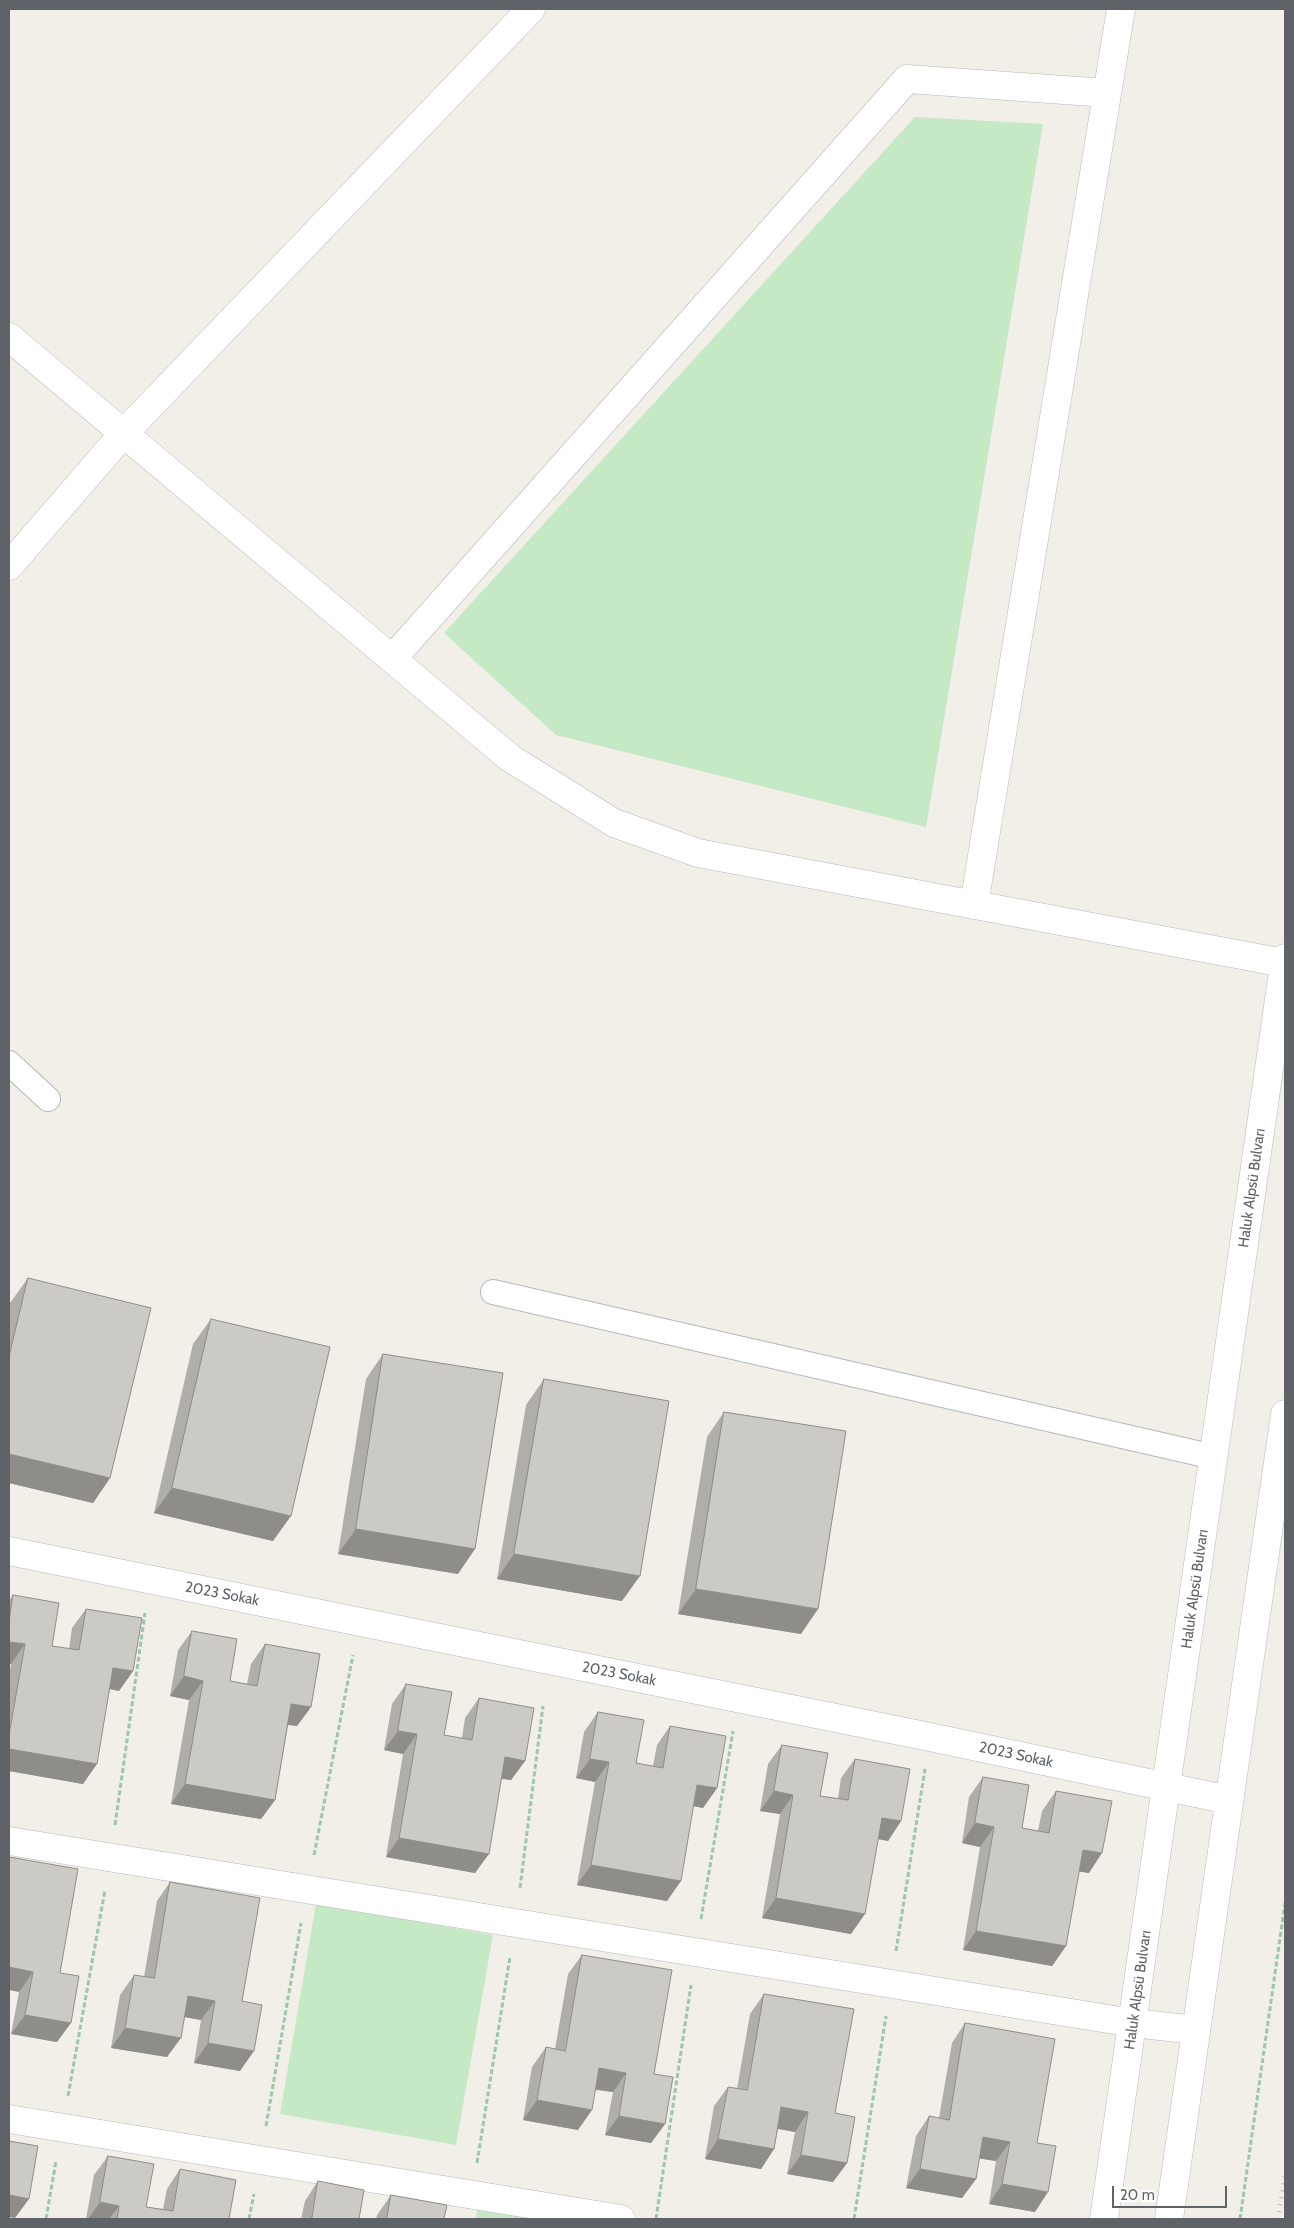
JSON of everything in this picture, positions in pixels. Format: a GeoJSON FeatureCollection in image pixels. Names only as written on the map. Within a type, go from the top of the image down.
{"type":"FeatureCollection","features":[{"type":"Feature","properties":{"kind":"street"},"geometry":{"type":"LineString","coordinates":[[9,566],[124,434],[531,9]]}},
{"type":"Feature","properties":{"kind":"street"},"geometry":{"type":"LineString","coordinates":[[974,905],[1121,9]]}},
{"type":"Feature","properties":{"kind":"street"},"geometry":{"type":"LineString","coordinates":[[392,659],[907,79],[1107,93]]}},
{"type":"Feature","properties":{"kind":"street"},"geometry":{"type":"LineString","coordinates":[[9,337],[510,758],[614,823],[698,853],[974,905],[1285,960]]}},
{"type":"Feature","properties":{"kind":"street","name":"Haluk Alpsü Bulvarı"},"geometry":{"type":"LineString","coordinates":[[1104,2219],[1285,960]]}},
{"type":"Feature","properties":{"kind":"street"},"geometry":{"type":"LineString","coordinates":[[1169,2219],[1285,1414]]}},
{"type":"Feature","properties":{"kind":"street","name":"2023 Sokak"},"geometry":{"type":"LineString","coordinates":[[9,1551],[891,1729],[1230,1800]]}},
{"type":"Feature","properties":{"kind":"street"},"geometry":{"type":"LineString","coordinates":[[9,1841],[1133,2023],[1196,2030]]}},
{"type":"Feature","properties":{"kind":"street"},"geometry":{"type":"LineString","coordinates":[[9,2119],[621,2219]]}},
{"type":"Feature","properties":{"kind":"lane"},"geometry":{"type":"LineString","coordinates":[[9,1063],[48,1098]]}},
{"type":"Feature","properties":{"kind":"lane"},"geometry":{"type":"LineString","coordinates":[[493,1292],[1214,1457]]}},
{"type":"Feature","properties":{"kind":"path"},"geometry":{"type":"LineString","coordinates":[[46,2219],[110,1857],[145,1612]]}},
{"type":"Feature","properties":{"kind":"path"},"geometry":{"type":"LineString","coordinates":[[249,2219],[307,1889],[353,1655]]}},
{"type":"Feature","properties":{"kind":"path"},"geometry":{"type":"LineString","coordinates":[[472,2195],[516,1923],[543,1706]]}},
{"type":"Feature","properties":{"kind":"path"},"geometry":{"type":"LineString","coordinates":[[1240,2219],[1285,1903]]}},
{"type":"Feature","properties":{"kind":"green space"},"geometry":{"type":"Polygon","coordinates":[[[915,117],[1043,124],[926,827],[556,735],[444,633],[915,117]]]}},
{"type":"Feature","properties":{"kind":"green space"},"geometry":{"type":"Polygon","coordinates":[[[316,1904],[493,1935],[456,2145],[280,2114],[316,1904]]]}},
{"type":"Feature","properties":{"kind":"green space"},"geometry":{"type":"Polygon","coordinates":[[[477,2210],[534,2219],[476,2219],[477,2210]]]}},
{"type":"Feature","properties":{"kind":"building"},"geometry":{"type":"Polygon","coordinates":[[[28,1278],[151,1308],[110,1478],[9,1454],[9,1357],[28,1278]]]}},
{"type":"Feature","properties":{"kind":"building"},"geometry":{"type":"Polygon","coordinates":[[[211,1319],[330,1347],[291,1516],[172,1488],[211,1319]]]}},
{"type":"Feature","properties":{"kind":"building"},"geometry":{"type":"Polygon","coordinates":[[[383,1354],[503,1373],[475,1549],[356,1529],[383,1354]]]}},
{"type":"Feature","properties":{"kind":"building"},"geometry":{"type":"Polygon","coordinates":[[[544,1379],[669,1401],[640,1576],[514,1554],[544,1379]]]}},
{"type":"Feature","properties":{"kind":"building"},"geometry":{"type":"Polygon","coordinates":[[[724,1412],[846,1431],[818,1609],[696,1589],[724,1412]]]}},
{"type":"Feature","properties":{"kind":"building"},"geometry":{"type":"Polygon","coordinates":[[[13,1595],[59,1603],[52,1646],[79,1650],[86,1609],[142,1618],[133,1671],[113,1668],[97,1764],[9,1749],[9,1735],[25,1644],[9,1642],[9,1622],[13,1595]]]}},
{"type":"Feature","properties":{"kind":"building"},"geometry":{"type":"Polygon","coordinates":[[[192,1631],[237,1639],[230,1681],[257,1686],[265,1644],[320,1654],[311,1707],[291,1704],[275,1800],[185,1784],[203,1681],[184,1676],[192,1631]]]}},
{"type":"Feature","properties":{"kind":"building"},"geometry":{"type":"Polygon","coordinates":[[[406,1684],[452,1692],[444,1735],[472,1740],[479,1698],[534,1708],[525,1761],[505,1757],[489,1854],[399,1838],[417,1734],[398,1731],[406,1684]]]}},
{"type":"Feature","properties":{"kind":"building"},"geometry":{"type":"Polygon","coordinates":[[[598,1712],[644,1720],[636,1763],[663,1768],[670,1726],[726,1736],[717,1788],[697,1785],[681,1881],[591,1865],[609,1762],[590,1759],[598,1712]]]}},
{"type":"Feature","properties":{"kind":"building"},"geometry":{"type":"Polygon","coordinates":[[[782,1745],[828,1753],[820,1796],[848,1800],[855,1759],[910,1769],[901,1821],[882,1818],[865,1914],[776,1898],[793,1795],[774,1791],[782,1745]]]}},
{"type":"Feature","properties":{"kind":"building"},"geometry":{"type":"Polygon","coordinates":[[[983,1777],[1029,1785],[1022,1828],[1049,1833],[1056,1791],[1112,1801],[1102,1853],[1083,1850],[1066,1946],[976,1931],[994,1827],[975,1823],[983,1777]]]}},
{"type":"Feature","properties":{"kind":"building"},"geometry":{"type":"Polygon","coordinates":[[[9,1857],[78,1869],[60,1973],[79,1976],[71,2023],[25,2015],[33,1972],[9,1967],[9,1857]]]}},
{"type":"Feature","properties":{"kind":"building"},"geometry":{"type":"Polygon","coordinates":[[[170,1882],[260,1898],[242,2001],[262,2005],[254,2051],[208,2043],[215,2001],[188,1996],[181,2038],[125,2028],[134,1975],[154,1978],[170,1882]]]}},
{"type":"Feature","properties":{"kind":"building"},"geometry":{"type":"Polygon","coordinates":[[[582,1955],[672,1970],[654,2074],[673,2077],[665,2124],[619,2116],[626,2073],[599,2068],[592,2110],[537,2100],[546,2047],[565,2051],[582,1955]]]}},
{"type":"Feature","properties":{"kind":"building"},"geometry":{"type":"Polygon","coordinates":[[[764,1994],[854,2009],[835,2113],[855,2117],[847,2163],[801,2155],[808,2112],[781,2107],[774,2149],[718,2139],[728,2087],[747,2090],[764,1994]]]}},
{"type":"Feature","properties":{"kind":"building"},"geometry":{"type":"Polygon","coordinates":[[[965,2023],[1055,2039],[1037,2143],[1056,2146],[1048,2192],[1002,2184],[1010,2142],[983,2137],[976,2179],[920,2169],[929,2116],[949,2120],[965,2023]]]}},
{"type":"Feature","properties":{"kind":"building"},"geometry":{"type":"Polygon","coordinates":[[[9,2141],[38,2146],[29,2199],[10,2195],[9,2203],[9,2141]]]}},
{"type":"Feature","properties":{"kind":"building"},"geometry":{"type":"Polygon","coordinates":[[[108,2156],[154,2164],[146,2207],[173,2211],[180,2169],[236,2180],[229,2219],[117,2219],[119,2206],[100,2202],[108,2156]]]}},
{"type":"Feature","properties":{"kind":"building"},"geometry":{"type":"Polygon","coordinates":[[[318,2181],[364,2190],[359,2219],[312,2219],[318,2181]]]}},
{"type":"Feature","properties":{"kind":"building"},"geometry":{"type":"Polygon","coordinates":[[[391,2195],[447,2205],[444,2219],[387,2219],[391,2195]]]}},
{"type":"Feature","properties":{"kind":"railway"},"geometry":{"type":"LineString","coordinates":[[1278,2219],[1285,2174]]}}]}
